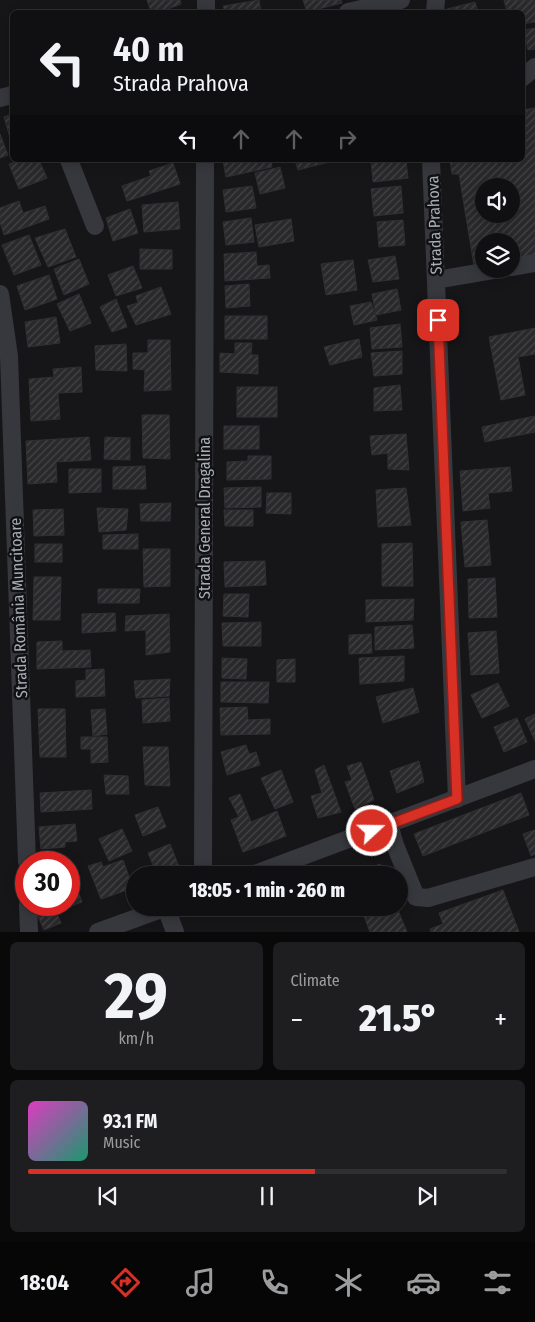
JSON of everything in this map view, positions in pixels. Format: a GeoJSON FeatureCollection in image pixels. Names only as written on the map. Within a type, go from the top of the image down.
{"type":"FeatureCollection","features":[{"type":"Feature","properties":{"kind":"street"},"geometry":{"type":"LineString","coordinates":[[357,10],[401,0]]}},
{"type":"Feature","properties":{"kind":"street"},"geometry":{"type":"LineString","coordinates":[[525,75],[535,67]]}},
{"type":"Feature","properties":{"kind":"street"},"geometry":{"type":"LineString","coordinates":[[70,162],[94,226]]}},
{"type":"Feature","properties":{"kind":"street","name":"Strada General Dragalina"},"geometry":{"type":"LineString","coordinates":[[203,866],[205,162]]}},
{"type":"Feature","properties":{"kind":"street","name":"Strada Prahova"},"geometry":{"type":"LineString","coordinates":[[431,162],[457,799]]}},
{"type":"Feature","properties":{"kind":"street"},"geometry":{"type":"LineString","coordinates":[[520,266],[535,263]]}},
{"type":"Feature","properties":{"kind":"street"},"geometry":{"type":"LineString","coordinates":[[436,280],[475,273]]}},
{"type":"Feature","properties":{"kind":"street","name":"Strada România Muncitoare"},"geometry":{"type":"LineString","coordinates":[[0,294],[9,356],[27,851]]}},
{"type":"Feature","properties":{"kind":"street"},"geometry":{"type":"LineString","coordinates":[[276,866],[535,769]]}},
{"type":"Feature","properties":{"kind":"street"},"geometry":{"type":"LineString","coordinates":[[388,824],[394,845],[416,896],[428,898],[535,866]]}},
{"type":"Feature","properties":{"kind":"street"},"geometry":{"type":"LineString","coordinates":[[28,916],[29,932]]}},
{"type":"Feature","properties":{"kind":"street"},"geometry":{"type":"LineString","coordinates":[[98,932],[143,916]]}},
{"type":"Feature","properties":{"kind":"street"},"geometry":{"type":"LineString","coordinates":[[168,916],[175,932]]}},
{"type":"Feature","properties":{"kind":"building"},"geometry":{"type":"Polygon","coordinates":[[[147,0],[180,0],[181,4],[166,10],[150,10],[147,0]]]}},
{"type":"Feature","properties":{"kind":"building"},"geometry":{"type":"Polygon","coordinates":[[[259,0],[261,10],[224,10],[223,6],[259,0]]]}},
{"type":"Feature","properties":{"kind":"building"},"geometry":{"type":"Polygon","coordinates":[[[303,0],[341,0],[342,3],[315,10],[306,10],[303,0]]]}},
{"type":"Feature","properties":{"kind":"building"},"geometry":{"type":"Polygon","coordinates":[[[504,0],[535,0],[535,22],[525,24],[525,10],[506,10],[504,0]]]}},
{"type":"Feature","properties":{"kind":"building"},"geometry":{"type":"Polygon","coordinates":[[[475,2],[477,10],[447,10],[475,2]]]}},
{"type":"Feature","properties":{"kind":"building"},"geometry":{"type":"Polygon","coordinates":[[[535,28],[535,49],[528,50],[525,30],[535,28]]]}},
{"type":"Feature","properties":{"kind":"building"},"geometry":{"type":"Polygon","coordinates":[[[535,108],[535,255],[520,258],[520,233],[475,233],[474,266],[459,174],[452,174],[450,162],[525,162],[525,110],[535,108]]]}},
{"type":"Feature","properties":{"kind":"building"},"geometry":{"type":"Polygon","coordinates":[[[10,115],[10,138],[4,117],[10,115]]]}},
{"type":"Feature","properties":{"kind":"building"},"geometry":{"type":"Polygon","coordinates":[[[0,134],[8,155],[0,158],[0,134]]]}},
{"type":"Feature","properties":{"kind":"building"},"geometry":{"type":"Polygon","coordinates":[[[14,162],[40,162],[47,178],[19,189],[9,164],[14,162]]]}},
{"type":"Feature","properties":{"kind":"building"},"geometry":{"type":"Polygon","coordinates":[[[223,162],[271,162],[272,167],[226,177],[223,162]]]}},
{"type":"Feature","properties":{"kind":"building"},"geometry":{"type":"Polygon","coordinates":[[[296,162],[329,162],[298,170],[296,162]]]}},
{"type":"Feature","properties":{"kind":"building"},"geometry":{"type":"Polygon","coordinates":[[[371,162],[406,162],[408,178],[373,182],[371,162]]]}},
{"type":"Feature","properties":{"kind":"building"},"geometry":{"type":"Polygon","coordinates":[[[173,163],[180,184],[127,201],[122,186],[151,176],[149,171],[173,163]]]}},
{"type":"Feature","properties":{"kind":"building"},"geometry":{"type":"Polygon","coordinates":[[[280,167],[285,188],[260,194],[255,173],[280,167]]]}},
{"type":"Feature","properties":{"kind":"building"},"geometry":{"type":"Polygon","coordinates":[[[252,186],[256,208],[226,212],[223,190],[252,186]]]}},
{"type":"Feature","properties":{"kind":"building"},"geometry":{"type":"Polygon","coordinates":[[[401,186],[403,213],[374,216],[371,189],[401,186]]]}},
{"type":"Feature","properties":{"kind":"building"},"geometry":{"type":"Polygon","coordinates":[[[19,201],[23,213],[45,206],[49,219],[4,235],[0,222],[0,208],[19,201]]]}},
{"type":"Feature","properties":{"kind":"building"},"geometry":{"type":"Polygon","coordinates":[[[178,202],[180,229],[144,232],[142,205],[178,202]]]}},
{"type":"Feature","properties":{"kind":"building"},"geometry":{"type":"Polygon","coordinates":[[[130,209],[138,233],[113,241],[106,218],[130,209]]]}},
{"type":"Feature","properties":{"kind":"building"},"geometry":{"type":"Polygon","coordinates":[[[251,218],[254,242],[226,245],[223,222],[251,218]]]}},
{"type":"Feature","properties":{"kind":"building"},"geometry":{"type":"Polygon","coordinates":[[[291,219],[294,241],[259,247],[255,225],[291,219]]]}},
{"type":"Feature","properties":{"kind":"building"},"geometry":{"type":"Polygon","coordinates":[[[403,220],[405,245],[379,247],[377,222],[403,220]]]}},
{"type":"Feature","properties":{"kind":"building"},"geometry":{"type":"Polygon","coordinates":[[[65,229],[76,257],[48,267],[35,238],[65,229]]]}},
{"type":"Feature","properties":{"kind":"building"},"geometry":{"type":"Polygon","coordinates":[[[29,235],[41,265],[14,275],[2,245],[29,235]]]}},
{"type":"Feature","properties":{"kind":"building"},"geometry":{"type":"Polygon","coordinates":[[[140,249],[172,250],[172,269],[140,269],[140,249]]]}},
{"type":"Feature","properties":{"kind":"building"},"geometry":{"type":"Polygon","coordinates":[[[256,252],[257,266],[269,265],[270,278],[225,281],[224,254],[256,252]]]}},
{"type":"Feature","properties":{"kind":"building"},"geometry":{"type":"Polygon","coordinates":[[[395,256],[399,279],[373,282],[368,260],[395,256]]]}},
{"type":"Feature","properties":{"kind":"building"},"geometry":{"type":"Polygon","coordinates":[[[79,259],[89,284],[64,295],[54,269],[79,259]]]}},
{"type":"Feature","properties":{"kind":"building"},"geometry":{"type":"Polygon","coordinates":[[[353,260],[357,290],[326,295],[321,264],[353,260]]]}},
{"type":"Feature","properties":{"kind":"building"},"geometry":{"type":"Polygon","coordinates":[[[133,266],[142,288],[116,296],[108,275],[133,266]]]}},
{"type":"Feature","properties":{"kind":"building"},"geometry":{"type":"Polygon","coordinates":[[[49,275],[57,299],[25,310],[17,286],[49,275]]]}},
{"type":"Feature","properties":{"kind":"building"},"geometry":{"type":"Polygon","coordinates":[[[249,284],[250,306],[226,308],[225,286],[249,284]]]}},
{"type":"Feature","properties":{"kind":"building"},"geometry":{"type":"Polygon","coordinates":[[[161,287],[171,314],[136,325],[127,306],[138,303],[136,296],[161,287]]]}},
{"type":"Feature","properties":{"kind":"building"},"geometry":{"type":"Polygon","coordinates":[[[397,289],[401,310],[376,315],[372,294],[397,289]]]}},
{"type":"Feature","properties":{"kind":"building"},"geometry":{"type":"Polygon","coordinates":[[[79,294],[91,323],[70,331],[57,304],[79,294]]]}},
{"type":"Feature","properties":{"kind":"building"},"geometry":{"type":"Polygon","coordinates":[[[116,299],[127,327],[112,332],[100,307],[116,299]]]}},
{"type":"Feature","properties":{"kind":"building"},"geometry":{"type":"Polygon","coordinates":[[[371,302],[377,320],[354,325],[350,306],[371,302]]]}},
{"type":"Feature","properties":{"kind":"building"},"geometry":{"type":"Polygon","coordinates":[[[225,316],[267,316],[267,339],[225,339],[225,316]]]}},
{"type":"Feature","properties":{"kind":"building"},"geometry":{"type":"Polygon","coordinates":[[[56,317],[60,343],[28,347],[25,322],[56,317]]]}},
{"type":"Feature","properties":{"kind":"building"},"geometry":{"type":"Polygon","coordinates":[[[400,324],[402,347],[372,349],[370,328],[400,324]]]}},
{"type":"Feature","properties":{"kind":"building"},"geometry":{"type":"Polygon","coordinates":[[[535,328],[535,354],[518,357],[525,395],[501,400],[489,337],[535,328]]]}},
{"type":"Feature","properties":{"kind":"building"},"geometry":{"type":"Polygon","coordinates":[[[359,339],[362,357],[330,365],[324,347],[359,339]]]}},
{"type":"Feature","properties":{"kind":"building"},"geometry":{"type":"Polygon","coordinates":[[[148,340],[170,340],[171,390],[144,391],[145,370],[133,369],[133,353],[148,353],[148,340]]]}},
{"type":"Feature","properties":{"kind":"building"},"geometry":{"type":"Polygon","coordinates":[[[235,343],[252,343],[251,355],[258,355],[258,374],[220,372],[220,353],[235,354],[235,343]]]}},
{"type":"Feature","properties":{"kind":"building"},"geometry":{"type":"Polygon","coordinates":[[[126,344],[127,371],[96,370],[95,346],[126,344]]]}},
{"type":"Feature","properties":{"kind":"building"},"geometry":{"type":"Polygon","coordinates":[[[402,351],[402,374],[374,376],[371,353],[402,351]]]}},
{"type":"Feature","properties":{"kind":"building"},"geometry":{"type":"Polygon","coordinates":[[[81,367],[82,392],[58,393],[60,419],[31,421],[29,379],[54,377],[53,369],[81,367]]]}},
{"type":"Feature","properties":{"kind":"building"},"geometry":{"type":"Polygon","coordinates":[[[400,385],[402,410],[374,411],[374,388],[400,385]]]}},
{"type":"Feature","properties":{"kind":"building"},"geometry":{"type":"Polygon","coordinates":[[[237,387],[277,387],[277,417],[237,417],[237,387]]]}},
{"type":"Feature","properties":{"kind":"building"},"geometry":{"type":"Polygon","coordinates":[[[142,415],[169,415],[170,459],[143,458],[142,415]]]}},
{"type":"Feature","properties":{"kind":"building"},"geometry":{"type":"Polygon","coordinates":[[[535,416],[535,432],[485,442],[482,427],[535,416]]]}},
{"type":"Feature","properties":{"kind":"building"},"geometry":{"type":"Polygon","coordinates":[[[224,426],[259,426],[259,449],[224,449],[224,426]]]}},
{"type":"Feature","properties":{"kind":"building"},"geometry":{"type":"Polygon","coordinates":[[[406,434],[409,470],[388,469],[388,453],[372,455],[370,436],[406,434]]]}},
{"type":"Feature","properties":{"kind":"building"},"geometry":{"type":"Polygon","coordinates":[[[89,437],[91,460],[56,462],[57,482],[28,484],[26,441],[89,437]]]}},
{"type":"Feature","properties":{"kind":"building"},"geometry":{"type":"Polygon","coordinates":[[[105,437],[130,438],[130,460],[104,459],[105,437]]]}},
{"type":"Feature","properties":{"kind":"building"},"geometry":{"type":"Polygon","coordinates":[[[248,456],[271,456],[271,479],[227,480],[227,462],[248,461],[248,456]]]}},
{"type":"Feature","properties":{"kind":"building"},"geometry":{"type":"Polygon","coordinates":[[[145,466],[146,489],[113,489],[113,467],[145,466]]]}},
{"type":"Feature","properties":{"kind":"building"},"geometry":{"type":"Polygon","coordinates":[[[510,467],[512,491],[488,493],[490,508],[463,511],[460,471],[510,467]]]}},
{"type":"Feature","properties":{"kind":"building"},"geometry":{"type":"Polygon","coordinates":[[[69,469],[101,469],[101,492],[69,493],[69,469]]]}},
{"type":"Feature","properties":{"kind":"building"},"geometry":{"type":"Polygon","coordinates":[[[261,487],[261,507],[225,508],[224,488],[261,487]]]}},
{"type":"Feature","properties":{"kind":"building"},"geometry":{"type":"Polygon","coordinates":[[[406,488],[411,525],[378,527],[376,490],[406,488]]]}},
{"type":"Feature","properties":{"kind":"building"},"geometry":{"type":"Polygon","coordinates":[[[267,493],[291,493],[291,514],[266,513],[267,493]]]}},
{"type":"Feature","properties":{"kind":"building"},"geometry":{"type":"Polygon","coordinates":[[[171,503],[170,521],[141,521],[140,504],[171,503]]]}},
{"type":"Feature","properties":{"kind":"building"},"geometry":{"type":"Polygon","coordinates":[[[97,508],[128,509],[126,530],[99,532],[97,508]]]}},
{"type":"Feature","properties":{"kind":"building"},"geometry":{"type":"Polygon","coordinates":[[[63,509],[64,535],[34,536],[33,510],[63,509]]]}},
{"type":"Feature","properties":{"kind":"building"},"geometry":{"type":"Polygon","coordinates":[[[224,510],[253,510],[253,526],[225,526],[224,510]]]}},
{"type":"Feature","properties":{"kind":"building"},"geometry":{"type":"Polygon","coordinates":[[[487,520],[491,565],[465,567],[461,522],[487,520]]]}},
{"type":"Feature","properties":{"kind":"building"},"geometry":{"type":"Polygon","coordinates":[[[138,534],[138,549],[103,549],[103,535],[138,534]]]}},
{"type":"Feature","properties":{"kind":"building"},"geometry":{"type":"Polygon","coordinates":[[[412,543],[413,586],[382,586],[382,544],[412,543]]]}},
{"type":"Feature","properties":{"kind":"building"},"geometry":{"type":"Polygon","coordinates":[[[35,544],[62,544],[62,562],[35,562],[35,544]]]}},
{"type":"Feature","properties":{"kind":"building"},"geometry":{"type":"Polygon","coordinates":[[[143,549],[170,549],[170,586],[144,587],[143,549]]]}},
{"type":"Feature","properties":{"kind":"building"},"geometry":{"type":"Polygon","coordinates":[[[265,561],[266,585],[225,587],[224,562],[265,561]]]}},
{"type":"Feature","properties":{"kind":"building"},"geometry":{"type":"Polygon","coordinates":[[[34,577],[61,577],[60,620],[33,620],[34,577]]]}},
{"type":"Feature","properties":{"kind":"building"},"geometry":{"type":"Polygon","coordinates":[[[495,578],[497,617],[469,618],[468,579],[495,578]]]}},
{"type":"Feature","properties":{"kind":"building"},"geometry":{"type":"Polygon","coordinates":[[[98,589],[140,589],[139,603],[98,603],[98,589]]]}},
{"type":"Feature","properties":{"kind":"building"},"geometry":{"type":"Polygon","coordinates":[[[224,594],[249,594],[248,617],[223,616],[224,594]]]}},
{"type":"Feature","properties":{"kind":"building"},"geometry":{"type":"Polygon","coordinates":[[[414,599],[413,620],[366,622],[366,600],[414,599]]]}},
{"type":"Feature","properties":{"kind":"building"},"geometry":{"type":"Polygon","coordinates":[[[115,613],[116,631],[82,633],[82,614],[115,613]]]}},
{"type":"Feature","properties":{"kind":"building"},"geometry":{"type":"Polygon","coordinates":[[[169,614],[170,652],[146,655],[146,630],[125,631],[126,616],[169,614]]]}},
{"type":"Feature","properties":{"kind":"building"},"geometry":{"type":"Polygon","coordinates":[[[261,622],[261,646],[223,646],[222,623],[261,622]]]}},
{"type":"Feature","properties":{"kind":"building"},"geometry":{"type":"Polygon","coordinates":[[[412,625],[414,648],[375,650],[375,627],[412,625]]]}},
{"type":"Feature","properties":{"kind":"building"},"geometry":{"type":"Polygon","coordinates":[[[496,631],[499,673],[471,675],[468,633],[496,631]]]}},
{"type":"Feature","properties":{"kind":"building"},"geometry":{"type":"Polygon","coordinates":[[[371,634],[372,653],[349,654],[349,635],[371,634]]]}},
{"type":"Feature","properties":{"kind":"building"},"geometry":{"type":"Polygon","coordinates":[[[62,641],[62,651],[90,650],[91,667],[37,669],[37,642],[62,641]]]}},
{"type":"Feature","properties":{"kind":"building"},"geometry":{"type":"Polygon","coordinates":[[[404,656],[404,681],[360,684],[359,658],[404,656]]]}},
{"type":"Feature","properties":{"kind":"building"},"geometry":{"type":"Polygon","coordinates":[[[222,658],[247,659],[246,679],[222,678],[222,658]]]}},
{"type":"Feature","properties":{"kind":"building"},"geometry":{"type":"Polygon","coordinates":[[[295,659],[295,682],[277,682],[277,660],[295,659]]]}},
{"type":"Feature","properties":{"kind":"building"},"geometry":{"type":"Polygon","coordinates":[[[104,669],[105,696],[76,697],[76,681],[86,680],[86,670],[104,669]]]}},
{"type":"Feature","properties":{"kind":"building"},"geometry":{"type":"Polygon","coordinates":[[[170,679],[169,696],[136,698],[134,681],[170,679]]]}},
{"type":"Feature","properties":{"kind":"building"},"geometry":{"type":"Polygon","coordinates":[[[221,682],[269,682],[268,703],[221,702],[221,682]]]}},
{"type":"Feature","properties":{"kind":"building"},"geometry":{"type":"Polygon","coordinates":[[[498,683],[509,706],[482,718],[471,695],[498,683]]]}},
{"type":"Feature","properties":{"kind":"building"},"geometry":{"type":"Polygon","coordinates":[[[413,688],[419,712],[383,723],[376,697],[413,688]]]}},
{"type":"Feature","properties":{"kind":"building"},"geometry":{"type":"Polygon","coordinates":[[[169,698],[170,721],[143,723],[142,700],[169,698]]]}},
{"type":"Feature","properties":{"kind":"building"},"geometry":{"type":"Polygon","coordinates":[[[247,707],[248,720],[270,719],[270,734],[221,735],[220,708],[247,707]]]}},
{"type":"Feature","properties":{"kind":"building"},"geometry":{"type":"Polygon","coordinates":[[[38,709],[65,709],[66,757],[40,757],[38,709]]]}},
{"type":"Feature","properties":{"kind":"building"},"geometry":{"type":"Polygon","coordinates":[[[105,709],[107,734],[93,736],[91,710],[105,709]]]}},
{"type":"Feature","properties":{"kind":"building"},"geometry":{"type":"Polygon","coordinates":[[[535,714],[535,741],[525,719],[535,714]]]}},
{"type":"Feature","properties":{"kind":"building"},"geometry":{"type":"Polygon","coordinates":[[[517,718],[527,742],[504,752],[494,727],[517,718]]]}},
{"type":"Feature","properties":{"kind":"building"},"geometry":{"type":"Polygon","coordinates":[[[81,737],[107,737],[108,762],[91,763],[91,749],[81,749],[81,737]]]}},
{"type":"Feature","properties":{"kind":"building"},"geometry":{"type":"Polygon","coordinates":[[[246,745],[249,754],[256,752],[260,765],[227,775],[221,752],[246,745]]]}},
{"type":"Feature","properties":{"kind":"building"},"geometry":{"type":"Polygon","coordinates":[[[143,747],[168,747],[170,786],[145,785],[143,747]]]}},
{"type":"Feature","properties":{"kind":"building"},"geometry":{"type":"Polygon","coordinates":[[[419,761],[424,782],[397,793],[390,771],[419,761]]]}},
{"type":"Feature","properties":{"kind":"building"},"geometry":{"type":"Polygon","coordinates":[[[361,762],[374,800],[355,809],[345,782],[352,780],[347,766],[361,762]]]}},
{"type":"Feature","properties":{"kind":"building"},"geometry":{"type":"Polygon","coordinates":[[[324,765],[341,812],[318,818],[311,796],[322,793],[315,770],[324,765]]]}},
{"type":"Feature","properties":{"kind":"building"},"geometry":{"type":"Polygon","coordinates":[[[281,770],[293,802],[275,809],[261,778],[281,770]]]}},
{"type":"Feature","properties":{"kind":"building"},"geometry":{"type":"Polygon","coordinates":[[[104,775],[128,776],[129,794],[106,794],[104,775]]]}},
{"type":"Feature","properties":{"kind":"building"},"geometry":{"type":"Polygon","coordinates":[[[91,790],[92,809],[41,812],[40,793],[91,790]]]}},
{"type":"Feature","properties":{"kind":"building"},"geometry":{"type":"Polygon","coordinates":[[[521,793],[529,815],[423,856],[414,834],[521,793]]]}},
{"type":"Feature","properties":{"kind":"building"},"geometry":{"type":"Polygon","coordinates":[[[240,794],[251,822],[277,811],[286,836],[243,852],[231,820],[239,817],[229,798],[240,794]]]}},
{"type":"Feature","properties":{"kind":"building"},"geometry":{"type":"Polygon","coordinates":[[[158,807],[166,827],[143,836],[135,815],[158,807]]]}},
{"type":"Feature","properties":{"kind":"building"},"geometry":{"type":"Polygon","coordinates":[[[75,824],[77,841],[65,842],[65,847],[41,849],[39,827],[75,824]]]}},
{"type":"Feature","properties":{"kind":"building"},"geometry":{"type":"Polygon","coordinates":[[[122,829],[132,851],[109,861],[99,839],[122,829]]]}},
{"type":"Feature","properties":{"kind":"building"},"geometry":{"type":"Polygon","coordinates":[[[535,830],[535,854],[531,856],[523,834],[535,830]]]}},
{"type":"Feature","properties":{"kind":"building"},"geometry":{"type":"Polygon","coordinates":[[[170,844],[179,866],[153,866],[148,853],[170,844]]]}},
{"type":"Feature","properties":{"kind":"building"},"geometry":{"type":"Polygon","coordinates":[[[123,860],[126,868],[126,890],[101,899],[88,866],[101,862],[103,867],[123,860]]]}},
{"type":"Feature","properties":{"kind":"building"},"geometry":{"type":"Polygon","coordinates":[[[503,890],[519,932],[431,932],[430,929],[443,924],[439,913],[503,890]]]}},
{"type":"Feature","properties":{"kind":"building"},"geometry":{"type":"Polygon","coordinates":[[[38,916],[58,916],[61,923],[44,930],[38,916]]]}},
{"type":"Feature","properties":{"kind":"building"},"geometry":{"type":"Polygon","coordinates":[[[364,916],[400,916],[407,932],[370,932],[364,916]]]}},
{"type":"Feature","properties":{"kind":"route"},"geometry":{"type":"LineString","coordinates":[[372,831],[457,799],[438,320]]}}]}
